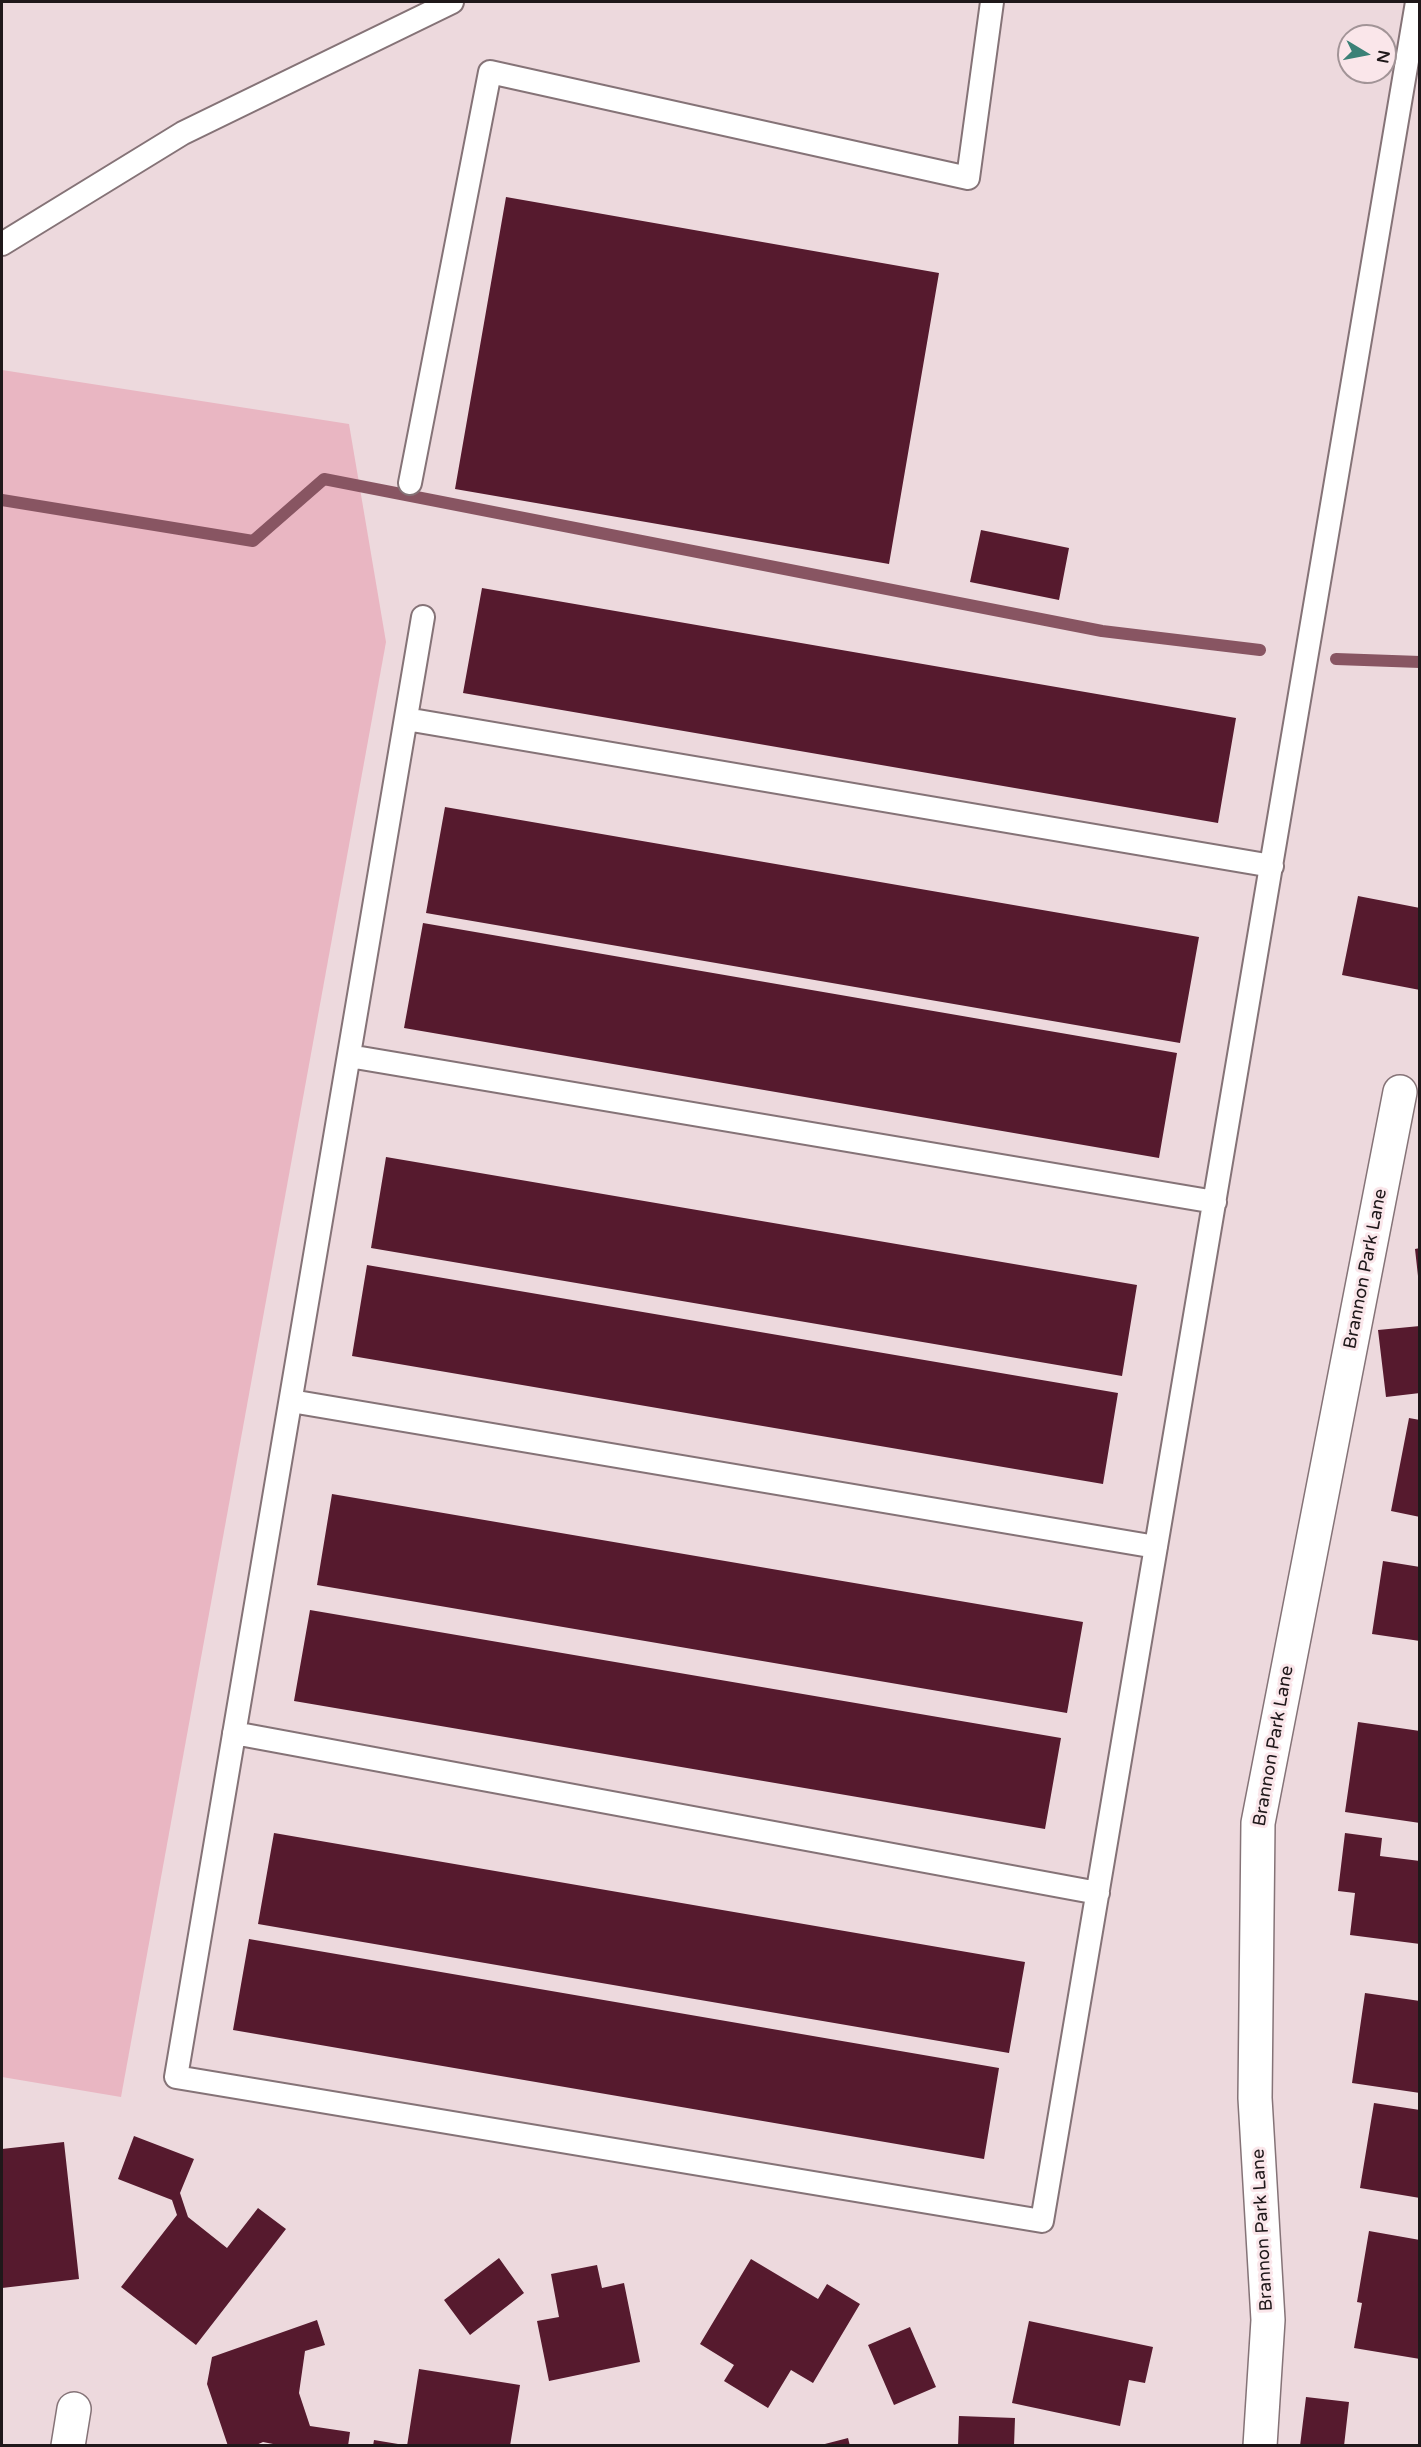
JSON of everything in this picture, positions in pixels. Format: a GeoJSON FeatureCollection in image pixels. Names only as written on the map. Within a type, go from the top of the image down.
{"type":"FeatureCollection","features":[{"type":"Feature","properties":{"kind":"street","name":"Brannon Park Lane"},"geometry":{"type":"LineString","coordinates":[[1260,2445],[1268,2320],[1255,2098],[1258,1823],[1400,1092]]}},
{"type":"Feature","properties":{"kind":"street"},"geometry":{"type":"LineString","coordinates":[[68,2445],[74,2409]]}},
{"type":"Feature","properties":{"kind":"lane"},"geometry":{"type":"LineString","coordinates":[[2,244],[183,133],[452,2]]}},
{"type":"Feature","properties":{"kind":"lane"},"geometry":{"type":"LineString","coordinates":[[410,483],[490,72],[968,178],[992,2]]}},
{"type":"Feature","properties":{"kind":"lane"},"geometry":{"type":"LineString","coordinates":[[423,617],[176,2077],[1042,2221],[1417,2]]}},
{"type":"Feature","properties":{"kind":"lane"},"geometry":{"type":"LineString","coordinates":[[406,719],[1272,866]]}},
{"type":"Feature","properties":{"kind":"lane"},"geometry":{"type":"LineString","coordinates":[[349,1056],[1215,1202]]}},
{"type":"Feature","properties":{"kind":"lane"},"geometry":{"type":"LineString","coordinates":[[291,1401],[1156,1547]]}},
{"type":"Feature","properties":{"kind":"lane"},"geometry":{"type":"LineString","coordinates":[[234,1733],[1098,1893]]}},
{"type":"Feature","properties":{"kind":"shaded area"},"geometry":{"type":"Polygon","coordinates":[[[2,370],[349,424],[386,642],[121,2097],[2,2077],[2,370]]]}},
{"type":"Feature","properties":{"kind":"building"},"geometry":{"type":"Polygon","coordinates":[[[506,197],[939,273],[889,564],[455,489],[506,197]]]}},
{"type":"Feature","properties":{"kind":"building"},"geometry":{"type":"Polygon","coordinates":[[[981,530],[1069,548],[1059,600],[970,582],[981,530]]]}},
{"type":"Feature","properties":{"kind":"building"},"geometry":{"type":"Polygon","coordinates":[[[482,588],[1236,718],[1218,823],[463,693],[482,588]]]}},
{"type":"Feature","properties":{"kind":"building"},"geometry":{"type":"Polygon","coordinates":[[[445,807],[1199,937],[1180,1043],[426,913],[445,807]]]}},
{"type":"Feature","properties":{"kind":"building"},"geometry":{"type":"Polygon","coordinates":[[[1358,896],[1420,908],[1420,990],[1342,975],[1358,896]]]}},
{"type":"Feature","properties":{"kind":"building"},"geometry":{"type":"Polygon","coordinates":[[[423,923],[1177,1053],[1159,1158],[404,1028],[423,923]]]}},
{"type":"Feature","properties":{"kind":"building"},"geometry":{"type":"Polygon","coordinates":[[[386,1157],[1137,1285],[1122,1376],[371,1248],[386,1157]]]}},
{"type":"Feature","properties":{"kind":"building"},"geometry":{"type":"Polygon","coordinates":[[[1420,1248],[1420,1276],[1418,1276],[1415,1249],[1420,1248]]]}},
{"type":"Feature","properties":{"kind":"building"},"geometry":{"type":"Polygon","coordinates":[[[367,1265],[1118,1393],[1103,1484],[352,1356],[367,1265]]]}},
{"type":"Feature","properties":{"kind":"building"},"geometry":{"type":"Polygon","coordinates":[[[1420,1326],[1420,1393],[1386,1397],[1378,1330],[1420,1326]]]}},
{"type":"Feature","properties":{"kind":"building"},"geometry":{"type":"Polygon","coordinates":[[[1409,1418],[1420,1420],[1420,1517],[1391,1511],[1409,1418]]]}},
{"type":"Feature","properties":{"kind":"building"},"geometry":{"type":"Polygon","coordinates":[[[332,1494],[1083,1622],[1067,1713],[317,1585],[332,1494]]]}},
{"type":"Feature","properties":{"kind":"building"},"geometry":{"type":"Polygon","coordinates":[[[1383,1561],[1420,1567],[1420,1641],[1372,1634],[1383,1561]]]}},
{"type":"Feature","properties":{"kind":"building"},"geometry":{"type":"Polygon","coordinates":[[[310,1610],[1061,1738],[1045,1829],[294,1701],[310,1610]]]}},
{"type":"Feature","properties":{"kind":"building"},"geometry":{"type":"Polygon","coordinates":[[[1358,1722],[1420,1731],[1420,1823],[1345,1812],[1358,1722]]]}},
{"type":"Feature","properties":{"kind":"building"},"geometry":{"type":"Polygon","coordinates":[[[274,1833],[1025,1962],[1009,2053],[258,1924],[274,1833]]]}},
{"type":"Feature","properties":{"kind":"building"},"geometry":{"type":"Polygon","coordinates":[[[1345,1833],[1382,1838],[1380,1856],[1420,1861],[1420,1944],[1350,1935],[1355,1893],[1338,1891],[1345,1833]]]}},
{"type":"Feature","properties":{"kind":"building"},"geometry":{"type":"Polygon","coordinates":[[[249,1939],[999,2068],[984,2159],[233,2030],[249,1939]]]}},
{"type":"Feature","properties":{"kind":"building"},"geometry":{"type":"Polygon","coordinates":[[[1365,1993],[1420,2001],[1420,2093],[1352,2083],[1365,1993]]]}},
{"type":"Feature","properties":{"kind":"building"},"geometry":{"type":"Polygon","coordinates":[[[1374,2103],[1420,2110],[1420,2198],[1360,2188],[1374,2103]]]}},
{"type":"Feature","properties":{"kind":"building"},"geometry":{"type":"Polygon","coordinates":[[[134,2136],[194,2159],[180,2193],[188,2217],[227,2248],[258,2208],[286,2229],[196,2345],[121,2287],[177,2215],[172,2200],[118,2179],[134,2136]]]}},
{"type":"Feature","properties":{"kind":"building"},"geometry":{"type":"Polygon","coordinates":[[[64,2142],[79,2279],[2,2288],[2,2149],[64,2142]]]}},
{"type":"Feature","properties":{"kind":"building"},"geometry":{"type":"Polygon","coordinates":[[[1369,2231],[1420,2240],[1420,2359],[1354,2348],[1362,2303],[1357,2302],[1369,2231]]]}},
{"type":"Feature","properties":{"kind":"building"},"geometry":{"type":"Polygon","coordinates":[[[499,2258],[524,2293],[470,2335],[444,2300],[499,2258]]]}},
{"type":"Feature","properties":{"kind":"building"},"geometry":{"type":"Polygon","coordinates":[[[751,2259],[818,2299],[827,2284],[860,2304],[813,2383],[791,2370],[768,2408],[724,2381],[734,2365],[700,2344],[751,2259]]]}},
{"type":"Feature","properties":{"kind":"building"},"geometry":{"type":"Polygon","coordinates":[[[597,2265],[602,2288],[624,2283],[640,2362],[549,2381],[537,2321],[559,2317],[551,2274],[597,2265]]]}},
{"type":"Feature","properties":{"kind":"building"},"geometry":{"type":"Polygon","coordinates":[[[317,2320],[325,2345],[305,2351],[299,2393],[310,2426],[350,2432],[348,2446],[283,2446],[263,2442],[254,2446],[228,2446],[207,2384],[212,2357],[317,2320]]]}},
{"type":"Feature","properties":{"kind":"building"},"geometry":{"type":"Polygon","coordinates":[[[1029,2321],[1153,2347],[1145,2383],[1129,2380],[1120,2426],[1012,2403],[1029,2321]]]}},
{"type":"Feature","properties":{"kind":"building"},"geometry":{"type":"Polygon","coordinates":[[[910,2327],[936,2387],[894,2405],[868,2345],[910,2327]]]}},
{"type":"Feature","properties":{"kind":"building"},"geometry":{"type":"Polygon","coordinates":[[[419,2369],[520,2385],[510,2446],[407,2446],[419,2369]]]}},
{"type":"Feature","properties":{"kind":"building"},"geometry":{"type":"Polygon","coordinates":[[[1306,2397],[1349,2402],[1344,2446],[1300,2446],[1306,2397]]]}},
{"type":"Feature","properties":{"kind":"building"},"geometry":{"type":"Polygon","coordinates":[[[959,2416],[1015,2418],[1014,2446],[958,2446],[959,2416]]]}},
{"type":"Feature","properties":{"kind":"building"},"geometry":{"type":"Polygon","coordinates":[[[848,2438],[850,2446],[821,2446],[821,2445],[848,2438]]]}},
{"type":"Feature","properties":{"kind":"building"},"geometry":{"type":"Polygon","coordinates":[[[374,2440],[398,2444],[398,2446],[373,2446],[374,2440]]]}},
{"type":"Feature","properties":{"kind":"waterway"},"geometry":{"type":"LineString","coordinates":[[2,500],[253,541],[324,479],[1102,631],[1260,650]]}},
{"type":"Feature","properties":{"kind":"waterway"},"geometry":{"type":"LineString","coordinates":[[1336,659],[1420,662]]}}]}
